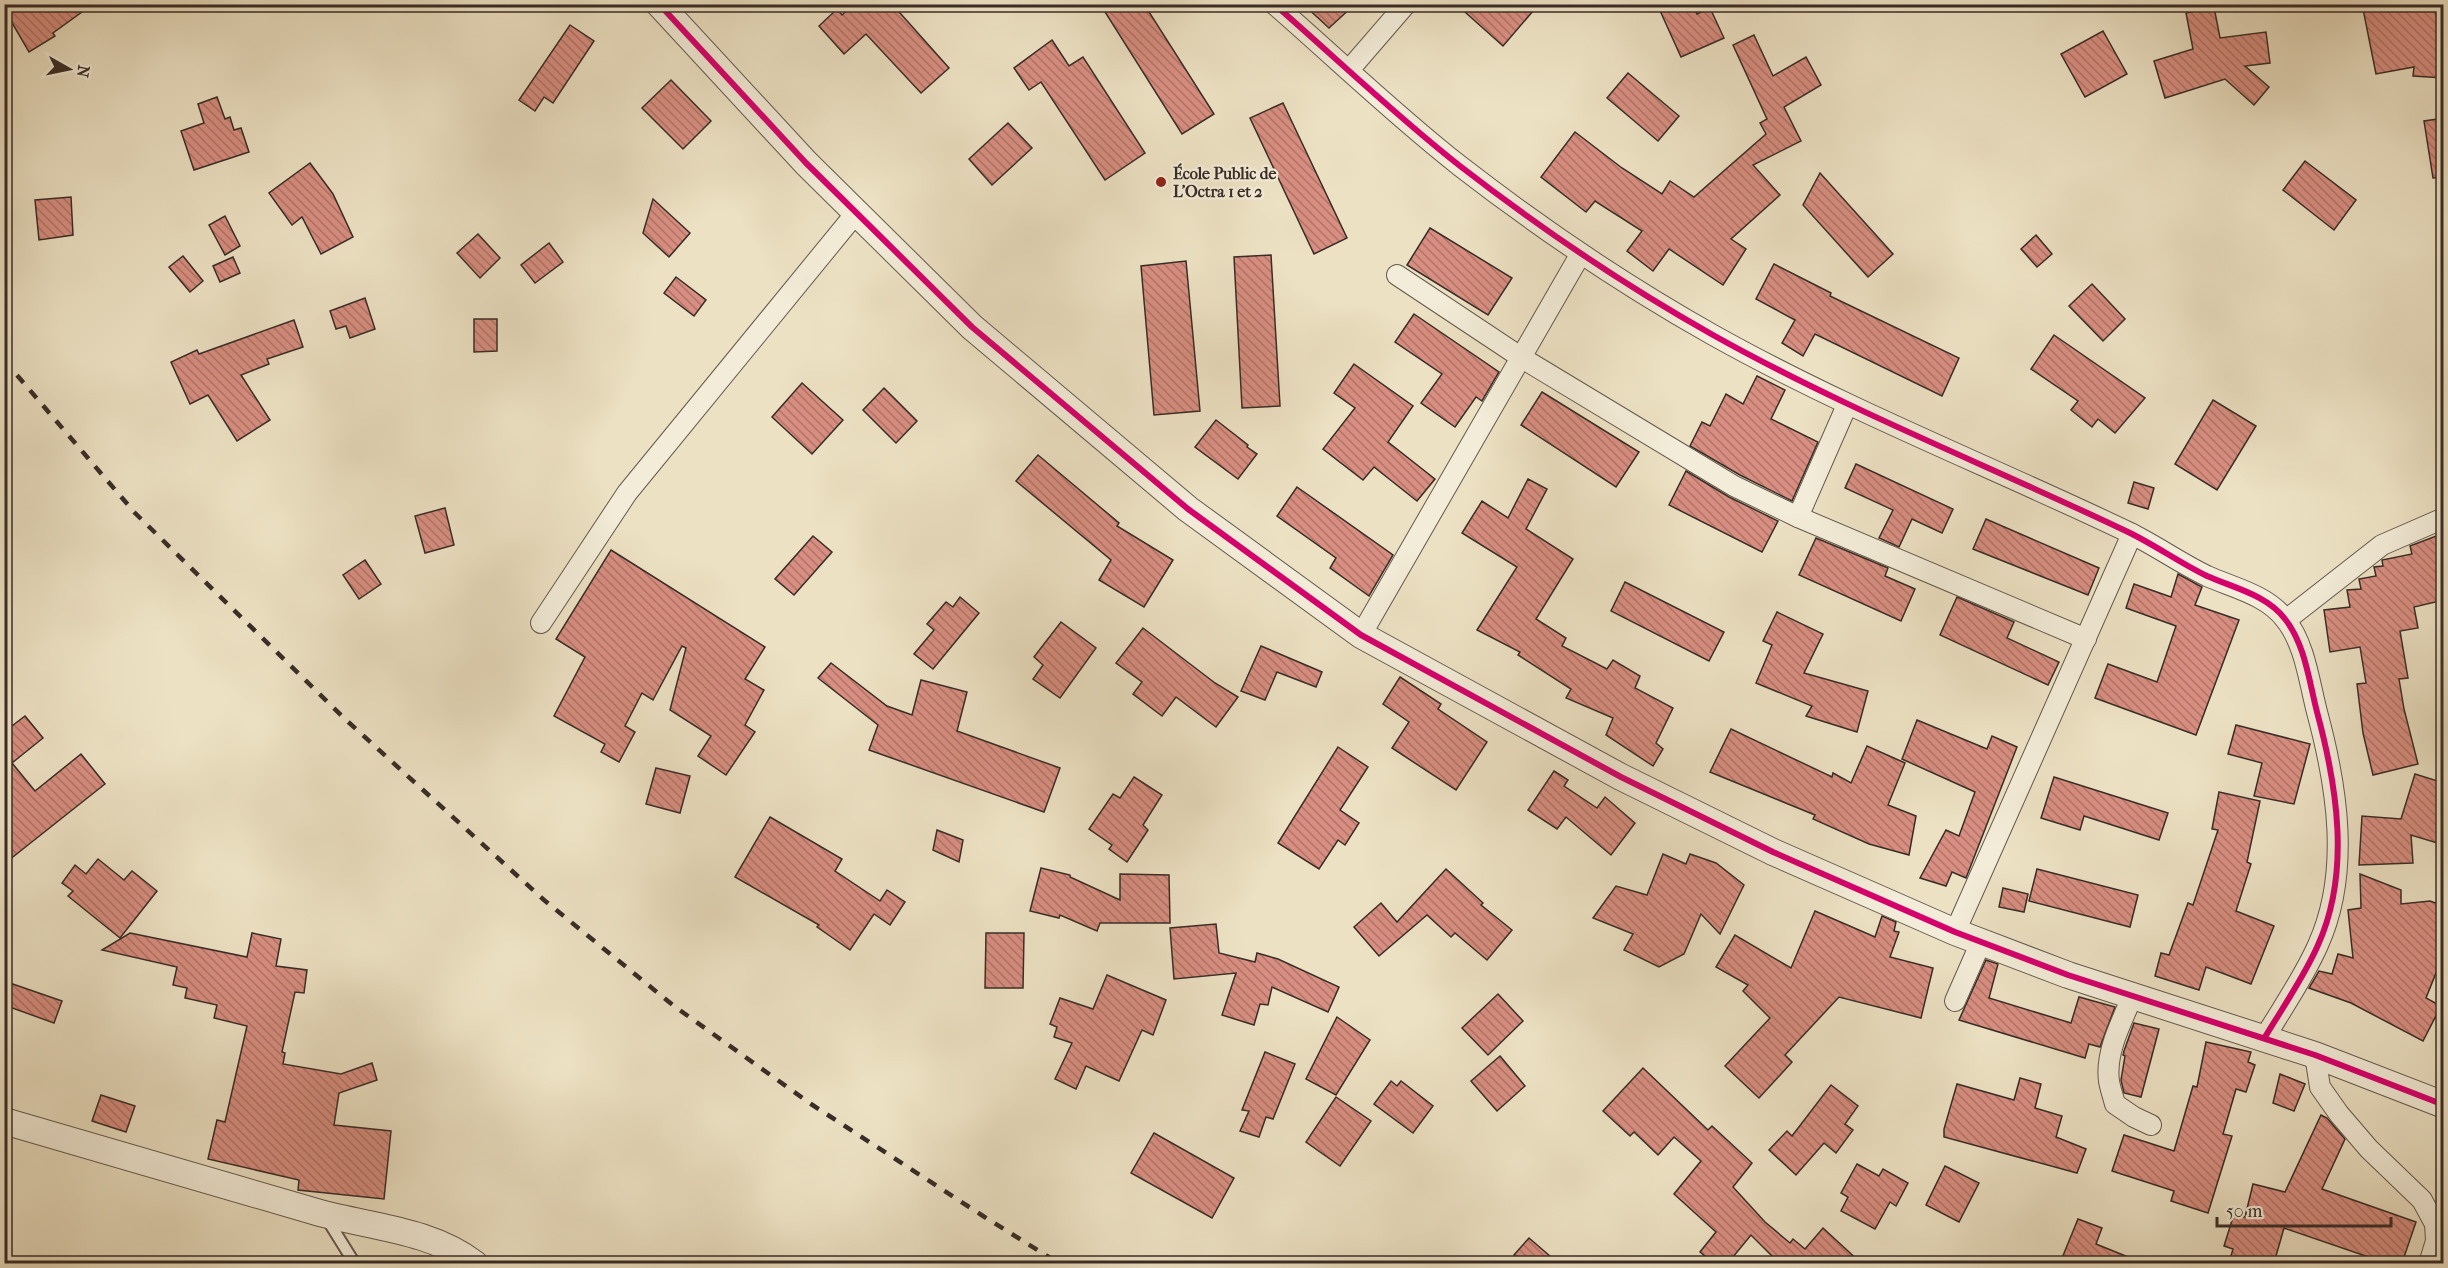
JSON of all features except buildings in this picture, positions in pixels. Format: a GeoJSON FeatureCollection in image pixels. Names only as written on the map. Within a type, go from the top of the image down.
{"type":"FeatureCollection","features":[{"type":"Feature","properties":{"kind":"street"},"geometry":{"type":"LineString","coordinates":[[659,4],[806,163],[972,327],[1188,509],[1361,635],[1621,777],[1773,852],[1955,932],[2068,975],[2265,1037],[2444,1105]]}},
{"type":"Feature","properties":{"kind":"street"},"geometry":{"type":"LineString","coordinates":[[1274,4],[1458,164],[1580,255],[1712,335],[1847,405],[2132,534],[2207,576],[2272,605],[2286,620],[2299,645],[2325,742],[2336,795],[2337,853],[2335,894],[2319,944],[2265,1037]]}},
{"type":"Feature","properties":{"kind":"street"},"geometry":{"type":"LineString","coordinates":[[1349,70],[1406,4]]}},
{"type":"Feature","properties":{"kind":"street"},"geometry":{"type":"LineString","coordinates":[[541,623],[627,493],[856,213]]}},
{"type":"Feature","properties":{"kind":"street"},"geometry":{"type":"LineString","coordinates":[[1361,635],[1580,255]]}},
{"type":"Feature","properties":{"kind":"street"},"geometry":{"type":"LineString","coordinates":[[1397,275],[1522,358],[1734,486],[1798,518],[2086,639]]}},
{"type":"Feature","properties":{"kind":"street"},"geometry":{"type":"LineString","coordinates":[[1798,518],[1847,405]]}},
{"type":"Feature","properties":{"kind":"street"},"geometry":{"type":"LineString","coordinates":[[2286,620],[2382,545],[2444,518]]}},
{"type":"Feature","properties":{"kind":"street"},"geometry":{"type":"LineString","coordinates":[[1955,932],[2132,534]]}},
{"type":"Feature","properties":{"kind":"street"},"geometry":{"type":"LineString","coordinates":[[1955,1001],[1981,942]]}},
{"type":"Feature","properties":{"kind":"street"},"geometry":{"type":"LineString","coordinates":[[2133,995],[2117,1032],[2110,1056],[2108,1080],[2115,1104],[2151,1125]]}},
{"type":"Feature","properties":{"kind":"street"},"geometry":{"type":"LineString","coordinates":[[2315,1055],[2320,1087],[2339,1114],[2369,1149],[2422,1200],[2435,1224],[2436,1241],[2428,1263]]}},
{"type":"Feature","properties":{"kind":"street"},"geometry":{"type":"LineString","coordinates":[[4,1121],[324,1214],[405,1232],[433,1241],[475,1263]]}},
{"type":"Feature","properties":{"kind":"lane"},"geometry":{"type":"LineString","coordinates":[[324,1214],[356,1263]]}},
{"type":"Feature","properties":{"kind":"railway"},"geometry":{"type":"LineString","coordinates":[[4,360],[135,513],[345,719],[544,900],[674,1006],[811,1104],[1060,1264]]}},
{"type":"Feature","properties":{"kind":"cycle path"},"geometry":{"type":"LineString","coordinates":[[659,4],[806,163],[972,327],[1188,509],[1361,635],[1621,777],[1773,852],[1955,932],[2068,975],[2315,1055],[2444,1105]]}},
{"type":"Feature","properties":{"kind":"cycle path"},"geometry":{"type":"LineString","coordinates":[[1274,4],[1389,107],[1460,166],[1552,234],[1647,296],[1713,335],[1815,388],[2128,532],[2207,576],[2260,598],[2278,611],[2292,629],[2302,651],[2309,676],[2335,799],[2337,859],[2335,888],[2318,945],[2300,980],[2265,1037]]}},
{"type":"Feature","properties":{"kind":"place","name":"École Public de L'Octra 1 et 2"},"geometry":{"type":"Point","coordinates":[1161,182]}}]}
